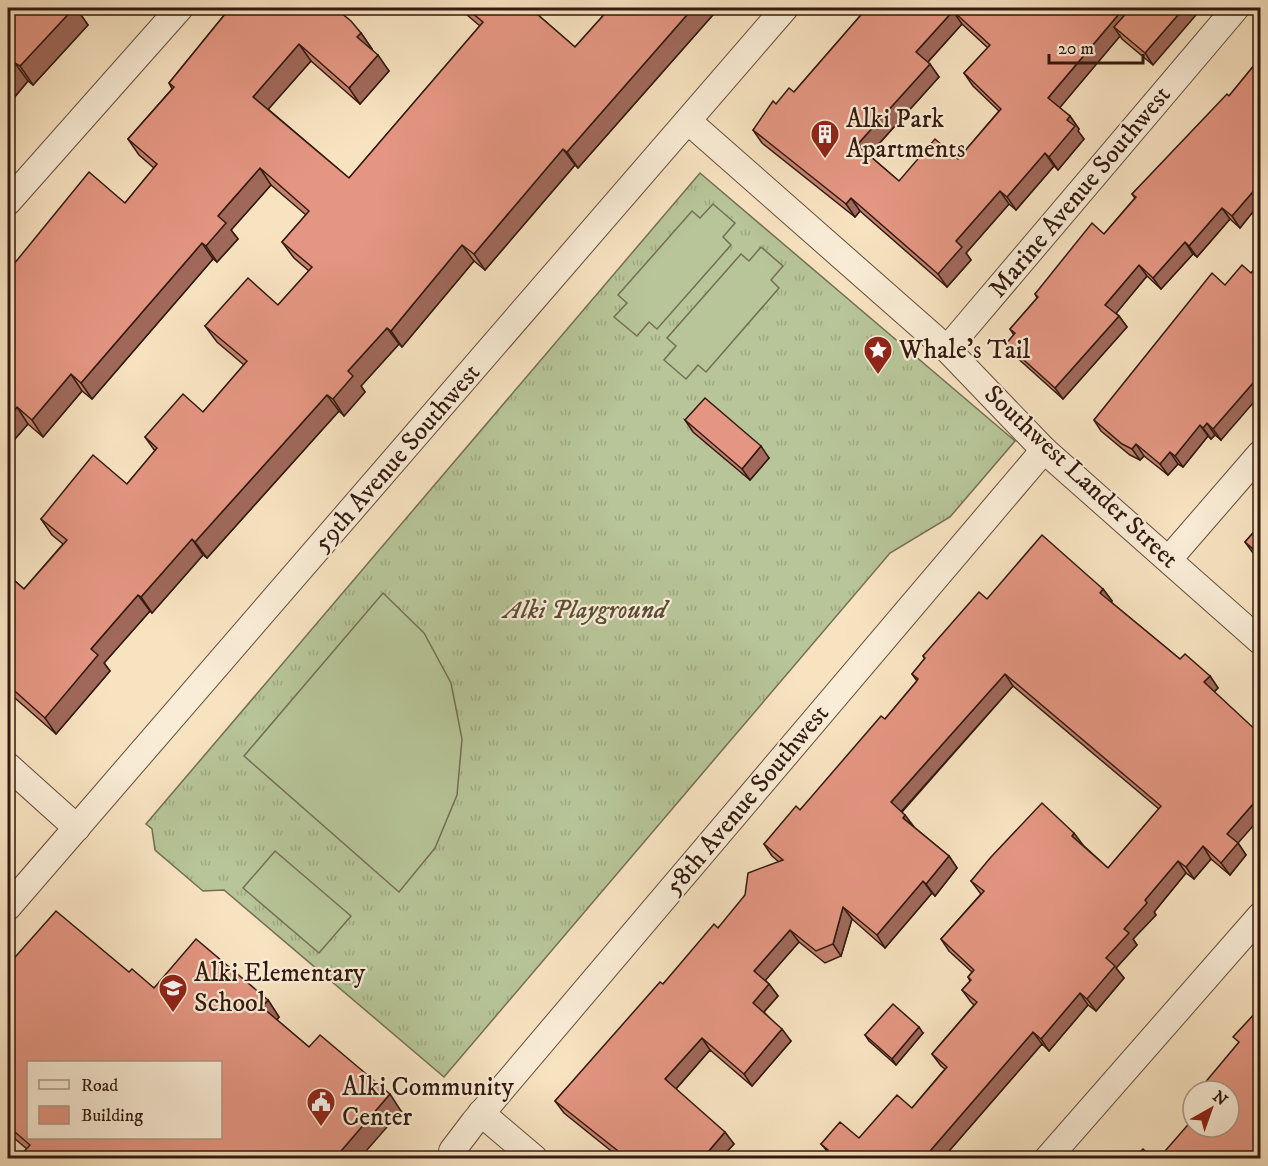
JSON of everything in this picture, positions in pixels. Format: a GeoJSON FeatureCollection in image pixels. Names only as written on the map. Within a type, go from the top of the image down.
{"type":"FeatureCollection","features":[{"type":"Feature","properties":{"kind":"street"},"geometry":{"type":"LineString","coordinates":[[8,202],[180,8]]}},
{"type":"Feature","properties":{"kind":"street","name":"59th Avenue Southwest"},"geometry":{"type":"LineString","coordinates":[[8,907],[785,8]]}},
{"type":"Feature","properties":{"kind":"street","name":"Marine Avenue Southwest"},"geometry":{"type":"LineString","coordinates":[[947,349],[1236,8]]}},
{"type":"Feature","properties":{"kind":"street","name":"Southwest Lander Street"},"geometry":{"type":"LineString","coordinates":[[688,121],[947,349],[1044,450],[1260,641]]}},
{"type":"Feature","properties":{"kind":"street","name":"58th Avenue Southwest"},"geometry":{"type":"LineString","coordinates":[[455,1155],[481,1113],[1044,450]]}},
{"type":"Feature","properties":{"kind":"street"},"geometry":{"type":"LineString","coordinates":[[1169,559],[1260,454]]}},
{"type":"Feature","properties":{"kind":"street"},"geometry":{"type":"LineString","coordinates":[[8,766],[77,828]]}},
{"type":"Feature","properties":{"kind":"street"},"geometry":{"type":"LineString","coordinates":[[1048,1158],[1260,916]]}},
{"type":"Feature","properties":{"kind":"street"},"geometry":{"type":"LineString","coordinates":[[481,1113],[534,1158]]}},
{"type":"Feature","properties":{"kind":"green space","name":"Alki Playground"},"geometry":{"type":"Polygon","coordinates":[[[700,173],[1015,441],[950,517],[890,553],[444,1077],[224,890],[203,891],[155,850],[152,829],[146,824],[700,173]]]}},
{"type":"Feature","properties":{"kind":"green space"},"geometry":{"type":"Polygon","coordinates":[[[713,204],[735,223],[723,237],[731,245],[657,329],[649,322],[637,336],[614,317],[627,303],[618,295],[692,211],[700,218],[713,204]]]}},
{"type":"Feature","properties":{"kind":"green space"},"geometry":{"type":"Polygon","coordinates":[[[761,247],[783,266],[771,280],[779,288],[706,372],[698,365],[686,379],[664,360],[676,346],[667,338],[741,254],[749,261],[761,247]]]}},
{"type":"Feature","properties":{"kind":"green space"},"geometry":{"type":"Polygon","coordinates":[[[383,593],[424,633],[451,683],[462,739],[457,795],[435,848],[399,892],[244,756],[383,593]]]}},
{"type":"Feature","properties":{"kind":"green space"},"geometry":{"type":"Polygon","coordinates":[[[275,851],[351,916],[319,953],[243,888],[275,851]]]}},
{"type":"Feature","properties":{"kind":"building"},"geometry":{"type":"Polygon","coordinates":[[[8,8],[74,8],[20,66],[15,63],[8,71],[8,8]]]}},
{"type":"Feature","properties":{"kind":"building"},"geometry":{"type":"Polygon","coordinates":[[[230,8],[335,8],[361,33],[357,37],[378,55],[349,88],[299,44],[253,97],[349,178],[483,22],[466,8],[530,8],[575,47],[610,8],[693,8],[567,152],[563,149],[474,254],[462,245],[391,331],[387,328],[348,371],[353,376],[333,399],[327,395],[195,542],[192,539],[141,597],[138,595],[91,649],[98,655],[45,718],[8,685],[8,575],[24,589],[67,540],[41,519],[93,455],[127,484],[157,448],[145,437],[183,394],[203,412],[247,361],[205,326],[248,278],[278,305],[312,267],[282,242],[309,211],[260,168],[218,216],[226,223],[206,246],[202,243],[81,383],[71,374],[32,420],[17,407],[8,418],[8,269],[89,172],[125,203],[157,164],[128,139],[174,87],[169,83],[230,8]]]}},
{"type":"Feature","properties":{"kind":"building"},"geometry":{"type":"Polygon","coordinates":[[[867,8],[1124,8],[1048,98],[1070,116],[1067,120],[1075,126],[1049,157],[1045,153],[1007,197],[1000,191],[956,241],[962,247],[938,274],[851,198],[846,204],[753,130],[773,101],[776,104],[789,88],[794,92],[867,8]],[[953,11],[916,52],[930,64],[857,145],[899,181],[935,139],[958,159],[1001,109],[964,73],[990,45],[953,11]]]}},
{"type":"Feature","properties":{"kind":"building"},"geometry":{"type":"Polygon","coordinates":[[[1131,8],[1184,8],[1145,53],[1114,27],[1131,8]]]}},
{"type":"Feature","properties":{"kind":"building"},"geometry":{"type":"Polygon","coordinates":[[[1260,58],[1260,189],[1257,187],[1232,216],[1222,208],[1189,246],[1185,242],[1153,278],[1139,265],[1105,305],[1119,316],[1055,388],[1006,344],[1015,333],[1010,329],[1038,297],[1035,294],[1092,223],[1104,234],[1136,197],[1132,194],[1227,94],[1229,96],[1260,58]]]}},
{"type":"Feature","properties":{"kind":"building"},"geometry":{"type":"Polygon","coordinates":[[[1260,262],[1260,375],[1213,429],[1207,423],[1203,428],[1200,425],[1175,456],[1170,452],[1160,464],[1136,444],[1132,449],[1122,444],[1094,420],[1212,273],[1225,285],[1242,265],[1251,273],[1260,262]]]}},
{"type":"Feature","properties":{"kind":"building"},"geometry":{"type":"Polygon","coordinates":[[[705,398],[761,446],[742,469],[685,420],[705,398]]]}},
{"type":"Feature","properties":{"kind":"building"},"geometry":{"type":"Polygon","coordinates":[[[1260,525],[1260,555],[1245,542],[1260,525]]]}},
{"type":"Feature","properties":{"kind":"building"},"geometry":{"type":"Polygon","coordinates":[[[1042,535],[1103,589],[1100,593],[1180,659],[1185,654],[1210,676],[1204,682],[1260,734],[1260,796],[1227,834],[1238,843],[1221,863],[1203,846],[1186,867],[1178,861],[1145,900],[1147,903],[1124,929],[1129,933],[1106,958],[1115,966],[1087,999],[1080,993],[1041,1039],[1033,1032],[924,1158],[826,1158],[823,1155],[828,1150],[821,1144],[840,1122],[859,1138],[897,1095],[912,1108],[947,1067],[932,1054],[977,1002],[962,990],[971,980],[968,977],[974,970],[941,939],[984,891],[971,881],[1042,803],[1074,833],[1072,836],[1108,868],[1161,806],[1005,674],[891,802],[905,815],[903,818],[949,856],[926,884],[923,881],[877,935],[843,907],[833,944],[816,951],[790,930],[754,971],[769,984],[753,1003],[782,1029],[744,1074],[702,1038],[665,1079],[725,1132],[708,1152],[716,1158],[627,1158],[555,1101],[660,982],[663,984],[714,924],[718,928],[745,895],[748,873],[783,860],[764,844],[796,806],[800,810],[881,716],[885,719],[918,679],[912,674],[925,658],[923,656],[979,592],[987,599],[1042,535]]]}},
{"type":"Feature","properties":{"kind":"building","name":"Alki Elementary School"},"geometry":{"type":"Polygon","coordinates":[[[56,911],[129,972],[132,969],[154,988],[196,939],[268,1000],[262,1007],[309,1047],[320,1035],[390,1094],[335,1158],[18,1158],[30,1145],[8,1126],[8,965],[56,911]]]}},
{"type":"Feature","properties":{"kind":"building"},"geometry":{"type":"Polygon","coordinates":[[[893,1004],[919,1027],[892,1059],[865,1035],[893,1004]]]}},
{"type":"Feature","properties":{"kind":"building"},"geometry":{"type":"Polygon","coordinates":[[[1258,1010],[1260,1012],[1260,1158],[1159,1158],[1181,1133],[1181,1139],[1241,1139],[1241,1079],[1208,1079],[1239,1042],[1233,1037],[1258,1010]]]}},
{"type":"Feature","properties":{"kind":"building"},"geometry":{"type":"Polygon","coordinates":[[[1143,1149],[1153,1158],[1134,1158],[1143,1149]]]}},
{"type":"Feature","properties":{"kind":"place","name":"Alki Park Apartments"},"geometry":{"type":"Point","coordinates":[825,160]}},
{"type":"Feature","properties":{"kind":"place","name":"Whale's Tail"},"geometry":{"type":"Point","coordinates":[878,376]}},
{"type":"Feature","properties":{"kind":"place","name":"Alki Elementary School"},"geometry":{"type":"Point","coordinates":[173,1014]}},
{"type":"Feature","properties":{"kind":"place","name":"Alki Community Center"},"geometry":{"type":"Point","coordinates":[321,1128]}}]}
